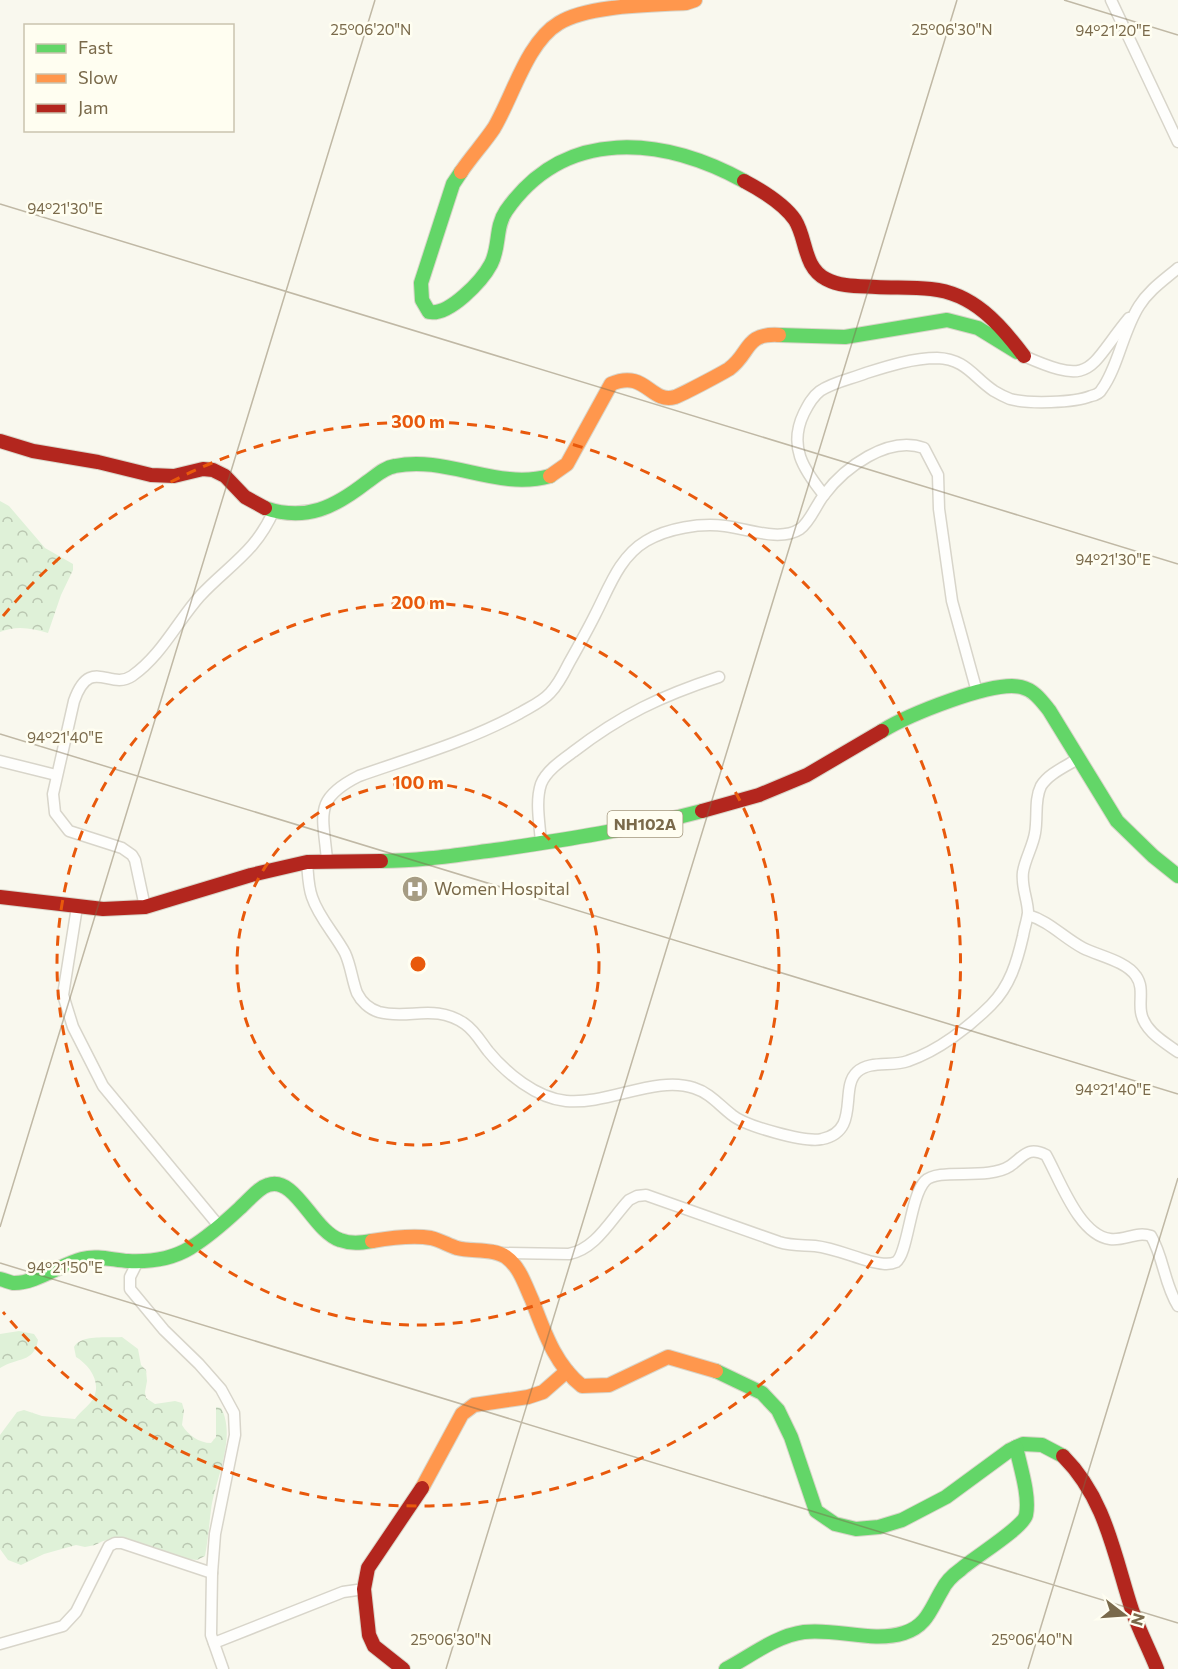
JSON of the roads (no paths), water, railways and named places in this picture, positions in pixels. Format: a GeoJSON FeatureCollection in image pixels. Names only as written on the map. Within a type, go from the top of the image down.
{"type":"FeatureCollection","features":[{"type":"Feature","properties":{"kind":"main road"},"geometry":{"type":"LineString","coordinates":[[695,0],[686,3],[602,11],[573,17],[558,24],[544,38],[517,79],[498,121],[460,170],[453,184],[422,278],[419,292],[424,307],[429,312],[441,312],[451,306],[489,269],[494,257],[501,220],[530,184],[549,169],[586,151],[608,147],[631,147],[677,153],[709,163],[757,188],[792,216],[799,227],[808,260],[814,270],[824,278],[837,284],[861,287],[940,290],[965,298],[987,311],[1024,356]]}},
{"type":"Feature","properties":{"kind":"main road"},"geometry":{"type":"LineString","coordinates":[[0,441],[28,450],[89,460],[152,475],[177,476],[204,468],[211,469],[224,475],[246,498],[274,510],[303,514],[320,510],[356,490],[382,471],[395,466],[417,464],[476,475],[527,480],[551,476],[567,464],[611,384],[619,380],[633,379],[657,396],[665,399],[674,397],[730,368],[754,340],[764,334],[845,337],[947,320],[978,328],[1024,356]]}},
{"type":"Feature","properties":{"kind":"main road","name":"NH102A"},"geometry":{"type":"LineString","coordinates":[[0,897],[119,910],[145,907],[241,878],[307,862],[327,860],[408,861],[541,843],[676,818],[759,795],[807,775],[887,728],[977,692],[1006,685],[1023,687],[1036,694],[1049,710],[1117,821],[1153,856],[1178,876]]}},
{"type":"Feature","properties":{"kind":"main road"},"geometry":{"type":"LineString","coordinates":[[0,1279],[14,1283],[29,1280],[84,1258],[138,1261],[172,1256],[190,1248],[266,1185],[275,1183],[284,1184],[291,1190],[318,1223],[338,1240],[356,1244],[403,1237],[431,1238],[472,1251],[497,1253],[506,1257],[521,1274],[547,1338],[567,1371],[582,1386],[609,1385],[668,1358],[724,1375],[759,1391],[771,1401],[780,1415],[790,1436],[816,1511],[825,1520],[854,1528],[873,1528],[908,1519],[972,1479],[1016,1447],[1028,1443],[1038,1443],[1049,1447],[1072,1466],[1099,1504],[1112,1538],[1133,1614],[1157,1669]]}},
{"type":"Feature","properties":{"kind":"main road"},"geometry":{"type":"LineString","coordinates":[[403,1669],[374,1646],[369,1635],[364,1588],[368,1568],[418,1496],[462,1414],[474,1405],[528,1397],[543,1392],[567,1371]]}},
{"type":"Feature","properties":{"kind":"main road"},"geometry":{"type":"LineString","coordinates":[[726,1669],[770,1642],[786,1636],[806,1632],[881,1635],[903,1633],[919,1626],[930,1614],[945,1583],[1017,1528],[1026,1517],[1027,1502],[1016,1447]]}},
{"type":"Feature","properties":{"kind":"street"},"geometry":{"type":"LineString","coordinates":[[1111,0],[1178,142]]}},
{"type":"Feature","properties":{"kind":"street"},"geometry":{"type":"LineString","coordinates":[[1024,356],[1062,370],[1076,372],[1088,368],[1098,359],[1113,336],[1154,288],[1178,268]]}},
{"type":"Feature","properties":{"kind":"street"},"geometry":{"type":"LineString","coordinates":[[824,495],[804,466],[797,450],[800,422],[810,401],[818,392],[831,385],[890,366],[936,358],[966,366],[991,388],[1012,399],[1077,400],[1091,397],[1101,392],[1129,325],[1154,288]]}},
{"type":"Feature","properties":{"kind":"street"},"geometry":{"type":"LineString","coordinates":[[327,860],[324,814],[325,803],[330,795],[359,776],[480,733],[550,694],[562,677],[628,555],[646,541],[668,532],[696,526],[723,526],[788,535],[802,527],[836,481],[868,457],[895,446],[913,444],[924,448],[938,475],[939,509],[952,601],[977,692]]}},
{"type":"Feature","properties":{"kind":"street"},"geometry":{"type":"LineString","coordinates":[[145,907],[132,855],[122,849],[78,835],[64,827],[52,806],[56,775],[74,701],[82,686],[91,677],[98,675],[116,681],[123,680],[142,667],[167,640],[201,596],[252,547],[269,523],[274,510]]}},
{"type":"Feature","properties":{"kind":"street"},"geometry":{"type":"LineString","coordinates":[[541,843],[538,799],[542,783],[564,758],[600,731],[645,705],[719,677]]}},
{"type":"Feature","properties":{"kind":"street"},"geometry":{"type":"LineString","coordinates":[[307,862],[312,896],[325,923],[344,952],[357,993],[366,1006],[379,1012],[428,1012],[456,1018],[469,1027],[490,1054],[517,1079],[547,1096],[562,1101],[599,1100],[659,1085],[678,1084],[707,1093],[731,1114],[754,1127],[817,1141],[840,1130],[849,1105],[850,1082],[855,1073],[872,1065],[896,1065],[917,1058],[960,1031],[992,1004],[1005,987],[1013,972],[1028,915],[1024,898],[1023,870],[1035,833],[1038,795],[1042,784],[1049,777],[1079,758]]}},
{"type":"Feature","properties":{"kind":"street"},"geometry":{"type":"LineString","coordinates":[[0,761],[56,775]]}},
{"type":"Feature","properties":{"kind":"street"},"geometry":{"type":"LineString","coordinates":[[77,907],[63,995],[73,1027],[103,1086],[219,1226]]}},
{"type":"Feature","properties":{"kind":"street"},"geometry":{"type":"LineString","coordinates":[[1028,915],[1046,922],[1070,940],[1120,964],[1136,975],[1142,990],[1143,1020],[1149,1029],[1178,1052]]}},
{"type":"Feature","properties":{"kind":"street"},"geometry":{"type":"LineString","coordinates":[[497,1253],[569,1254],[580,1252],[589,1246],[630,1200],[646,1194],[792,1246],[825,1248],[888,1264],[897,1262],[902,1254],[911,1214],[925,1181],[933,1176],[987,1174],[1001,1171],[1028,1152],[1038,1151],[1046,1155],[1073,1207],[1098,1236],[1121,1239],[1143,1233],[1151,1236],[1157,1245],[1166,1281],[1178,1306]]}},
{"type":"Feature","properties":{"kind":"street"},"geometry":{"type":"LineString","coordinates":[[138,1261],[130,1276],[130,1289],[164,1330],[221,1389],[234,1413],[235,1436],[215,1534],[212,1573],[211,1635],[223,1669]]}},
{"type":"Feature","properties":{"kind":"street"},"geometry":{"type":"LineString","coordinates":[[0,1644],[63,1626],[76,1612],[103,1554],[109,1546],[115,1543],[122,1543],[212,1573]]}},
{"type":"Feature","properties":{"kind":"street"},"geometry":{"type":"LineString","coordinates":[[214,1643],[343,1592],[364,1588]]}},
{"type":"Feature","properties":{"kind":"place","name":"Women Hospital"},"geometry":{"type":"Point","coordinates":[415,889]}}]}
